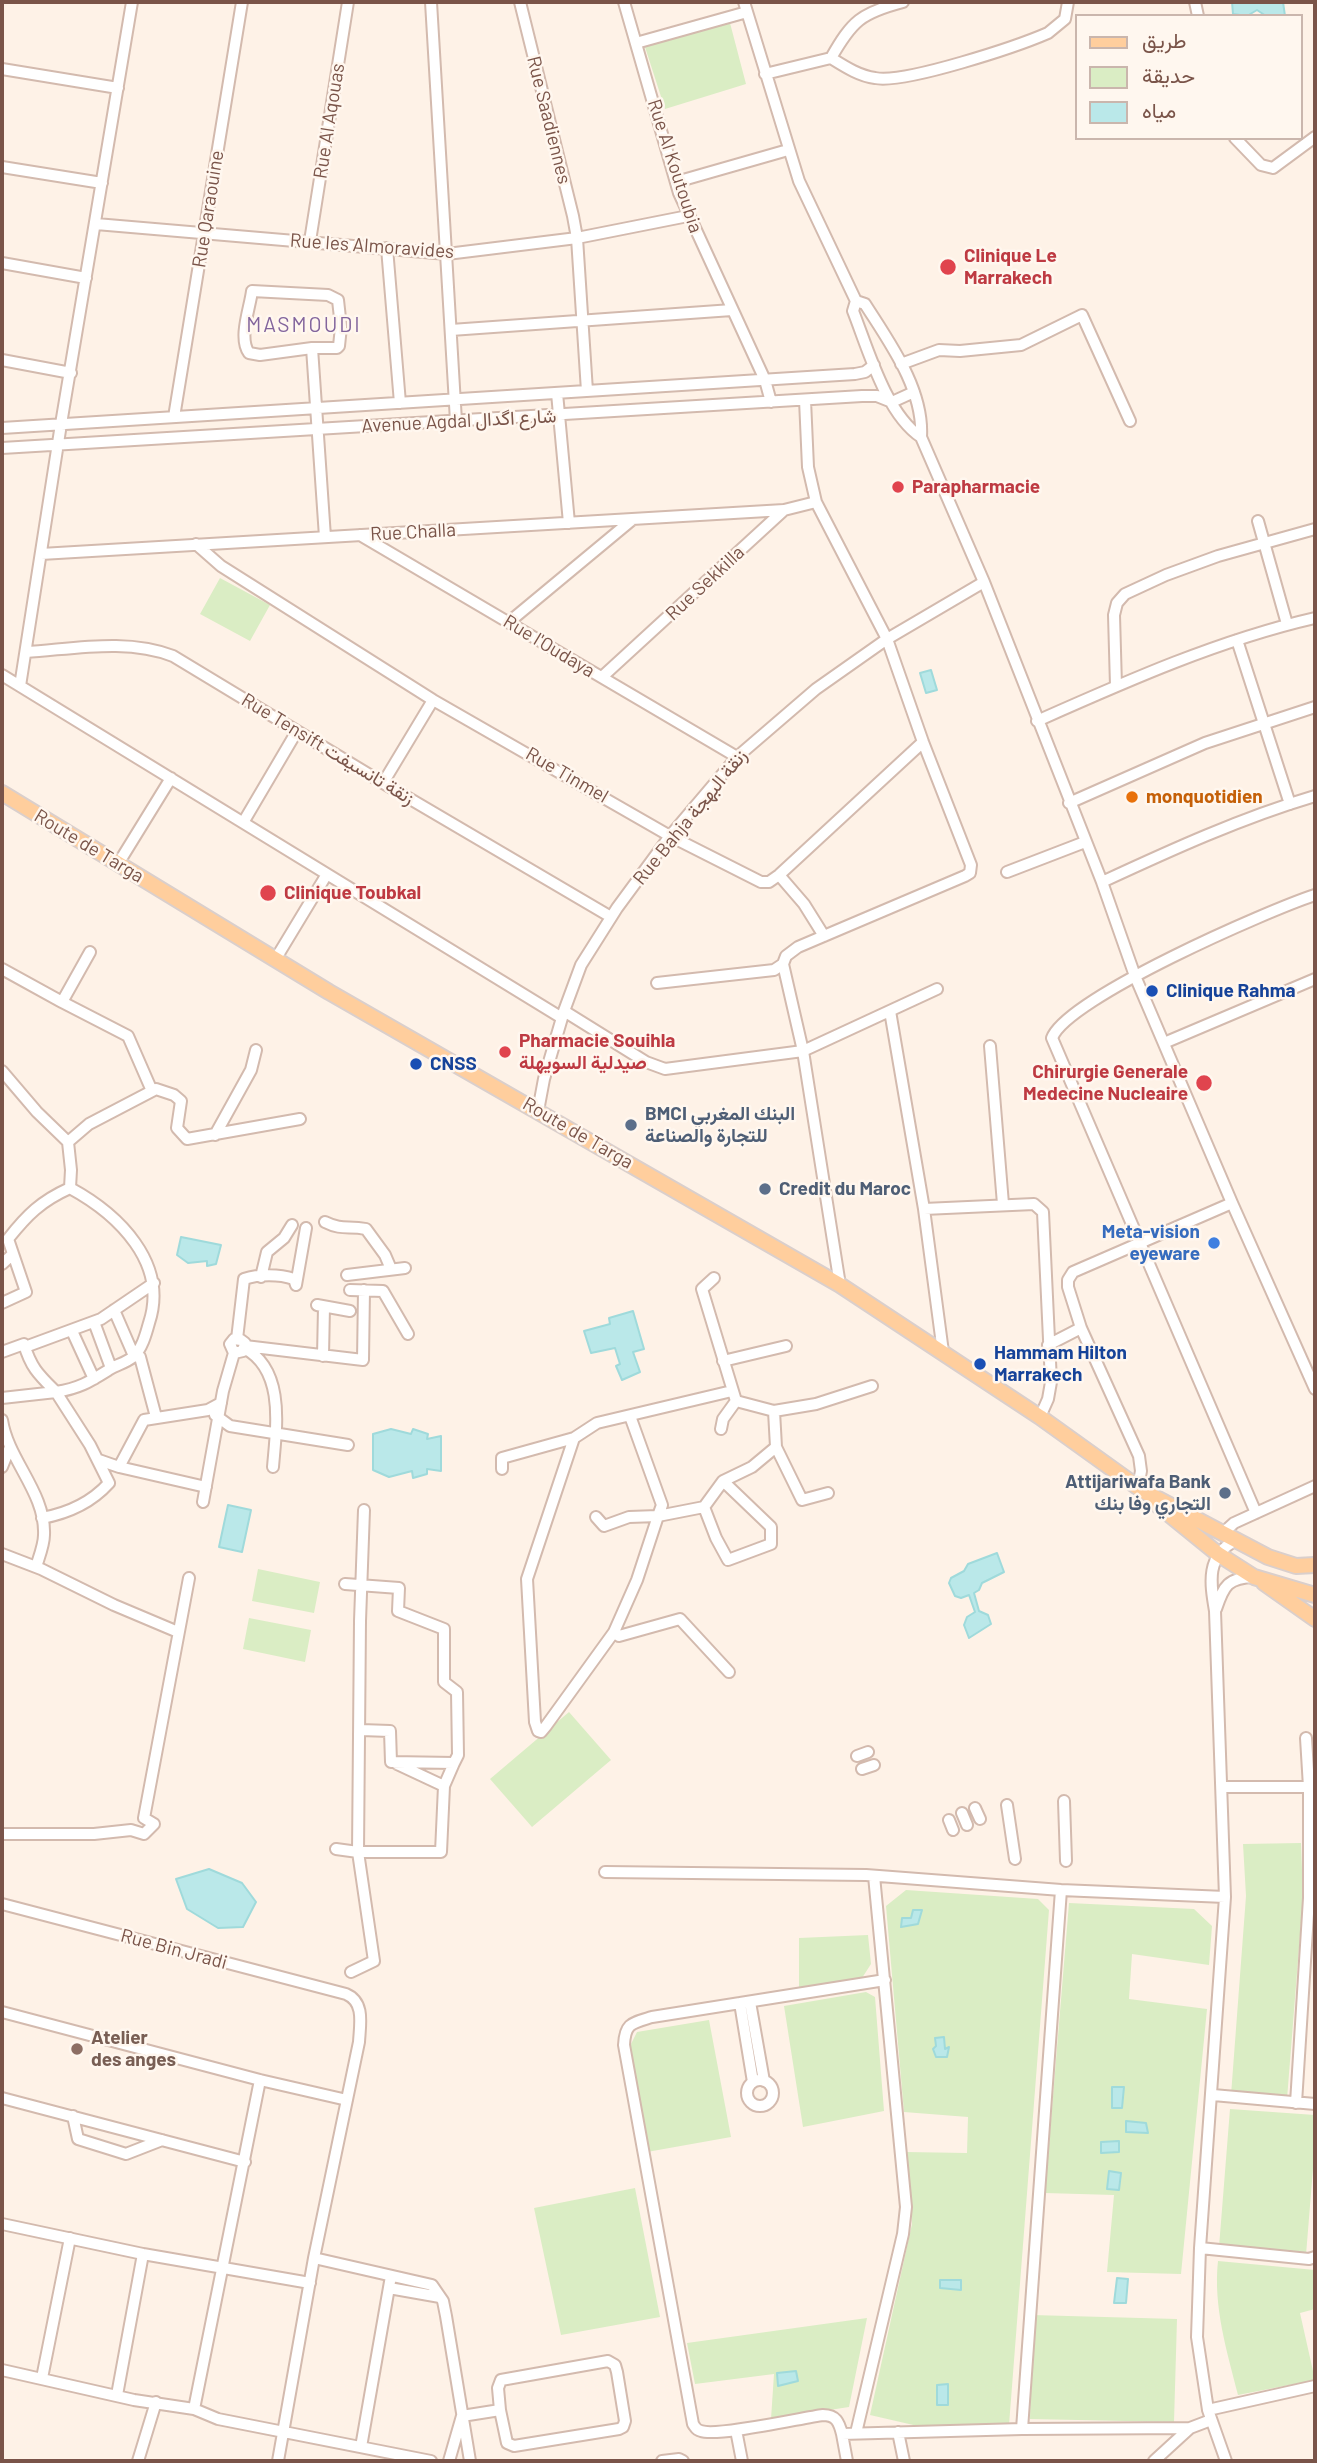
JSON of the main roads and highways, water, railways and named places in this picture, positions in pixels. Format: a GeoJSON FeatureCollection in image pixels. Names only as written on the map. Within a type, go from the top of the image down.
{"type":"FeatureCollection","features":[{"type":"Feature","properties":{"kind":"main road","name":"Route de Targa"},"geometry":{"type":"LineString","coordinates":[[2,793],[275,960],[840,1284],[1040,1417],[1140,1489],[1169,1516],[1218,1554],[1254,1577],[1315,1595]]}},
{"type":"Feature","properties":{"kind":"main road","name":"Route de Targa"},"geometry":{"type":"LineString","coordinates":[[1140,1489],[1268,1556],[1296,1566],[1315,1565]]}},
{"type":"Feature","properties":{"kind":"main road"},"geometry":{"type":"LineString","coordinates":[[1254,1577],[1315,1619]]}},
{"type":"Feature","properties":{"kind":"water"},"geometry":{"type":"Polygon","coordinates":[[[1232,2],[1283,2],[1285,14],[1263,14],[1257,10],[1250,14],[1233,14],[1232,2]]]}},
{"type":"Feature","properties":{"kind":"water"},"geometry":{"type":"Polygon","coordinates":[[[931,670],[937,690],[926,693],[920,673],[931,670]]]}},
{"type":"Feature","properties":{"kind":"water"},"geometry":{"type":"Polygon","coordinates":[[[181,1237],[221,1245],[216,1264],[207,1266],[207,1261],[188,1263],[177,1255],[181,1237]]]}},
{"type":"Feature","properties":{"kind":"water"},"geometry":{"type":"Polygon","coordinates":[[[633,1311],[644,1349],[633,1352],[640,1372],[622,1380],[616,1366],[620,1364],[615,1348],[591,1353],[584,1331],[610,1324],[609,1318],[633,1311]]]}},
{"type":"Feature","properties":{"kind":"water"},"geometry":{"type":"Polygon","coordinates":[[[391,1429],[411,1434],[413,1429],[428,1434],[427,1439],[441,1436],[441,1471],[427,1469],[427,1474],[413,1478],[412,1471],[389,1477],[373,1470],[373,1434],[391,1429]]]}},
{"type":"Feature","properties":{"kind":"water"},"geometry":{"type":"Polygon","coordinates":[[[228,1505],[251,1510],[242,1552],[219,1547],[228,1505]]]}},
{"type":"Feature","properties":{"kind":"water"},"geometry":{"type":"Polygon","coordinates":[[[997,1553],[1004,1572],[982,1583],[974,1593],[979,1611],[988,1615],[991,1624],[969,1638],[964,1625],[967,1617],[975,1612],[969,1595],[961,1598],[955,1596],[949,1583],[951,1578],[964,1571],[968,1564],[997,1553]]]}},
{"type":"Feature","properties":{"kind":"water"},"geometry":{"type":"Polygon","coordinates":[[[209,1869],[242,1883],[256,1902],[243,1927],[218,1928],[187,1909],[176,1879],[209,1869]]]}},
{"type":"Feature","properties":{"kind":"water"},"geometry":{"type":"Polygon","coordinates":[[[913,1910],[922,1910],[918,1924],[901,1927],[902,1918],[911,1918],[913,1910]]]}},
{"type":"Feature","properties":{"kind":"water"},"geometry":{"type":"Polygon","coordinates":[[[944,2037],[945,2049],[949,2047],[947,2057],[936,2057],[933,2049],[936,2046],[935,2038],[944,2037]]]}},
{"type":"Feature","properties":{"kind":"water"},"geometry":{"type":"Polygon","coordinates":[[[1112,2087],[1124,2087],[1122,2108],[1112,2108],[1112,2087]]]}},
{"type":"Feature","properties":{"kind":"water"},"geometry":{"type":"Polygon","coordinates":[[[1126,2121],[1146,2123],[1148,2133],[1126,2132],[1126,2121]]]}},
{"type":"Feature","properties":{"kind":"water"},"geometry":{"type":"Polygon","coordinates":[[[1119,2141],[1119,2152],[1101,2153],[1101,2142],[1119,2141]]]}},
{"type":"Feature","properties":{"kind":"water"},"geometry":{"type":"Polygon","coordinates":[[[1109,2171],[1121,2173],[1119,2190],[1107,2189],[1109,2171]]]}},
{"type":"Feature","properties":{"kind":"water"},"geometry":{"type":"Polygon","coordinates":[[[1117,2278],[1128,2279],[1126,2303],[1114,2303],[1117,2278]]]}},
{"type":"Feature","properties":{"kind":"water"},"geometry":{"type":"Polygon","coordinates":[[[940,2280],[961,2280],[961,2290],[940,2288],[940,2280]]]}},
{"type":"Feature","properties":{"kind":"water"},"geometry":{"type":"Polygon","coordinates":[[[796,2371],[798,2381],[778,2386],[777,2373],[796,2371]]]}},
{"type":"Feature","properties":{"kind":"water"},"geometry":{"type":"Polygon","coordinates":[[[948,2384],[948,2405],[937,2405],[937,2385],[948,2384]]]}},
{"type":"Feature","properties":{"kind":"place","name":"Clinique Le Marrakech"},"geometry":{"type":"Point","coordinates":[948,267]}},
{"type":"Feature","properties":{"kind":"place","name":"Parapharmacie"},"geometry":{"type":"Point","coordinates":[898,487]}},
{"type":"Feature","properties":{"kind":"place","name":"monquotidien"},"geometry":{"type":"Point","coordinates":[1132,797]}},
{"type":"Feature","properties":{"kind":"place","name":"Clinique Toubkal"},"geometry":{"type":"Point","coordinates":[268,893]}},
{"type":"Feature","properties":{"kind":"place","name":"Clinique Rahma"},"geometry":{"type":"Point","coordinates":[1152,991]}},
{"type":"Feature","properties":{"kind":"place","name":"Pharmacie Souihla صيدلية السويهلة"},"geometry":{"type":"Point","coordinates":[505,1052]}},
{"type":"Feature","properties":{"kind":"place","name":"CNSS"},"geometry":{"type":"Point","coordinates":[416,1064]}},
{"type":"Feature","properties":{"kind":"place","name":"Chirurgie Generale Medecine Nucleaire"},"geometry":{"type":"Point","coordinates":[1204,1083]}},
{"type":"Feature","properties":{"kind":"place","name":"BMCI البنك المغربي للتجارة والصناعة"},"geometry":{"type":"Point","coordinates":[631,1125]}},
{"type":"Feature","properties":{"kind":"place","name":"Credit du Maroc"},"geometry":{"type":"Point","coordinates":[765,1189]}},
{"type":"Feature","properties":{"kind":"place","name":"Meta-vision eyeware"},"geometry":{"type":"Point","coordinates":[1214,1243]}},
{"type":"Feature","properties":{"kind":"place","name":"Hammam Hilton Marrakech"},"geometry":{"type":"Point","coordinates":[980,1364]}},
{"type":"Feature","properties":{"kind":"place","name":"Attijariwafa Bank التجاري وفا بنك"},"geometry":{"type":"Point","coordinates":[1225,1493]}},
{"type":"Feature","properties":{"kind":"place","name":"Atelier des anges"},"geometry":{"type":"Point","coordinates":[77,2049]}},
{"type":"Feature","properties":{"kind":"district","name":"MASMOUDI"},"geometry":{"type":"Point","coordinates":[304,325]}}]}
